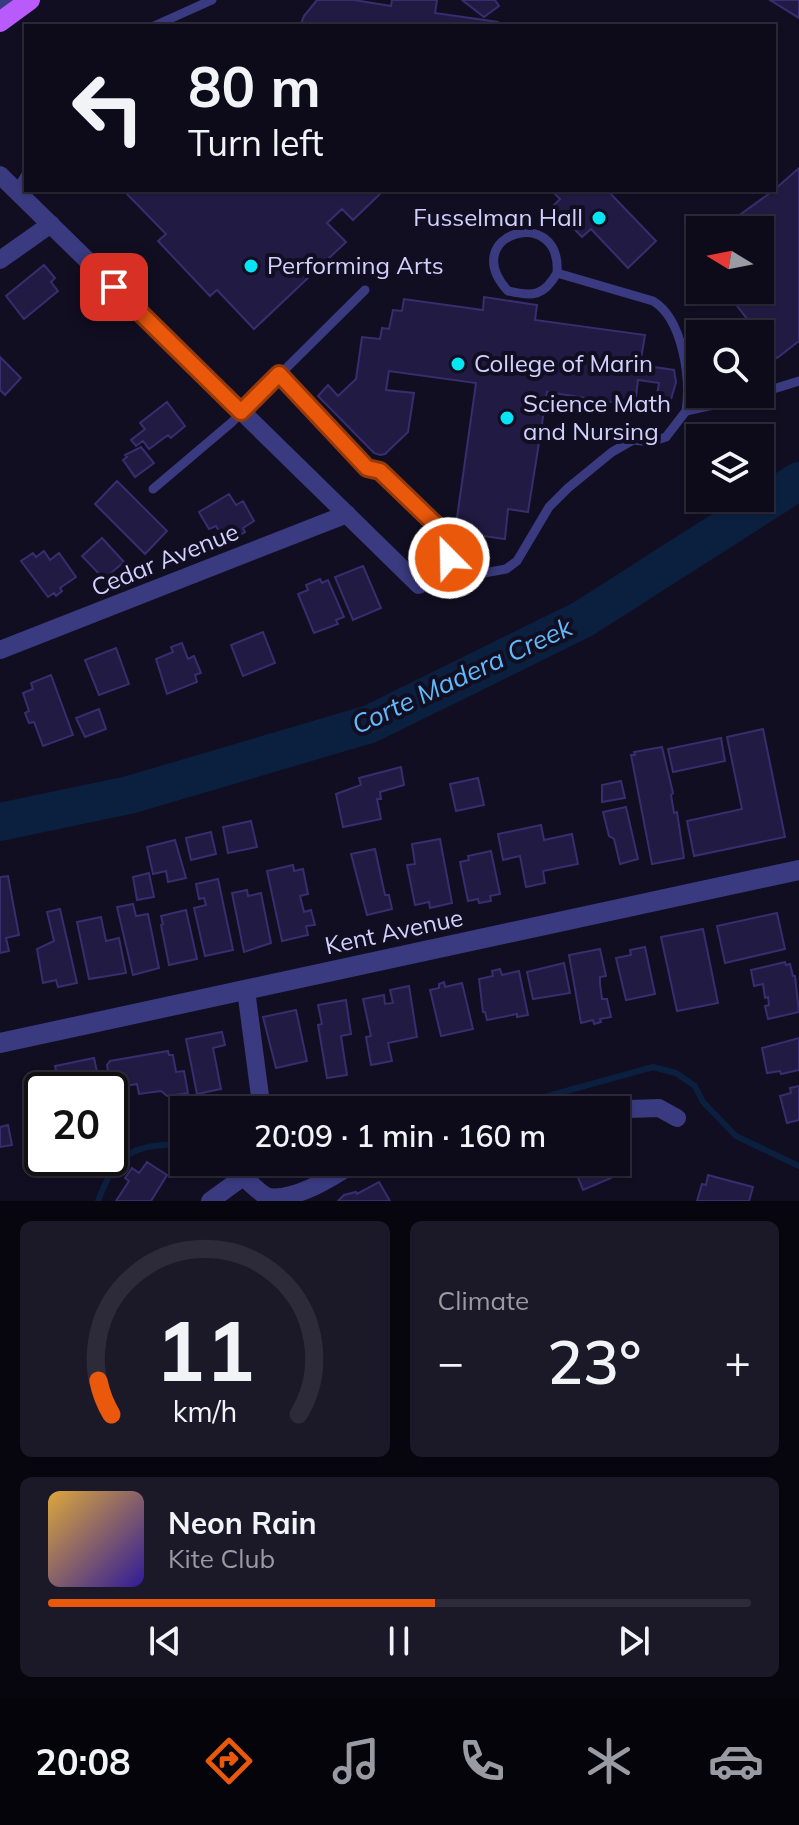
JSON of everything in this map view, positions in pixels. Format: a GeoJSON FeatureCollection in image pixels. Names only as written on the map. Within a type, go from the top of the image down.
{"type":"FeatureCollection","features":[{"type":"Feature","properties":{"kind":"main road"},"geometry":{"type":"LineString","coordinates":[[5,12],[30,0]]}},
{"type":"Feature","properties":{"kind":"street"},"geometry":{"type":"LineString","coordinates":[[0,175],[419,585]]}},
{"type":"Feature","properties":{"kind":"street"},"geometry":{"type":"LineString","coordinates":[[0,260],[51,224]]}},
{"type":"Feature","properties":{"kind":"street","name":"Cedar Avenue"},"geometry":{"type":"LineString","coordinates":[[0,650],[347,514]]}},
{"type":"Feature","properties":{"kind":"street","name":"Kent Avenue"},"geometry":{"type":"LineString","coordinates":[[0,1043],[799,870]]}},
{"type":"Feature","properties":{"kind":"street"},"geometry":{"type":"LineString","coordinates":[[246,990],[260,1096]]}},
{"type":"Feature","properties":{"kind":"street"},"geometry":{"type":"LineString","coordinates":[[630,1109],[659,1108],[677,1118]]}},
{"type":"Feature","properties":{"kind":"street"},"geometry":{"type":"LineString","coordinates":[[210,1201],[237,1176]]}},
{"type":"Feature","properties":{"kind":"street"},"geometry":{"type":"LineString","coordinates":[[250,1176],[268,1197],[312,1192],[335,1176]]}},
{"type":"Feature","properties":{"kind":"lane"},"geometry":{"type":"LineString","coordinates":[[158,24],[212,0]]}},
{"type":"Feature","properties":{"kind":"lane"},"geometry":{"type":"LineString","coordinates":[[16,191],[24,177]]}},
{"type":"Feature","properties":{"kind":"lane"},"geometry":{"type":"LineString","coordinates":[[516,232],[530,232],[544,237],[553,246],[558,258],[557,273],[549,286],[536,294],[508,291],[499,282],[492,266],[495,250],[504,239],[516,232]]}},
{"type":"Feature","properties":{"kind":"lane"},"geometry":{"type":"LineString","coordinates":[[419,585],[506,569],[517,561],[549,507],[568,488],[612,452],[633,440],[651,442],[666,437],[686,411],[688,376],[673,320],[665,308],[653,301],[557,273]]}},
{"type":"Feature","properties":{"kind":"lane"},"geometry":{"type":"LineString","coordinates":[[153,489],[241,412],[365,290]]}},
{"type":"Feature","properties":{"kind":"lane"},"geometry":{"type":"LineString","coordinates":[[279,374],[367,468],[380,471],[437,526],[449,558],[442,581]]}},
{"type":"Feature","properties":{"kind":"lane"},"geometry":{"type":"LineString","coordinates":[[686,411],[741,399],[799,381]]}},
{"type":"Feature","properties":{"kind":"building"},"geometry":{"type":"Polygon","coordinates":[[[317,0],[354,0],[391,6],[392,0],[437,0],[435,13],[498,24],[301,24],[317,0]]]}},
{"type":"Feature","properties":{"kind":"building"},"geometry":{"type":"Polygon","coordinates":[[[462,0],[495,0],[499,6],[484,17],[462,0]]]}},
{"type":"Feature","properties":{"kind":"building"},"geometry":{"type":"Polygon","coordinates":[[[770,0],[799,0],[799,18],[770,0]]]}},
{"type":"Feature","properties":{"kind":"building"},"geometry":{"type":"Polygon","coordinates":[[[799,168],[799,341],[777,358],[774,354],[774,320],[748,320],[736,304],[774,304],[774,216],[738,216],[771,192],[776,192],[776,188],[799,168]]]}},
{"type":"Feature","properties":{"kind":"building","name":"Performing Arts"},"geometry":{"type":"Polygon","coordinates":[[[125,192],[382,192],[353,220],[342,209],[327,223],[346,242],[254,329],[217,290],[210,296],[158,241],[166,234],[125,192]]]}},
{"type":"Feature","properties":{"kind":"building","name":"Fusselman Hall"},"geometry":{"type":"Polygon","coordinates":[[[553,192],[609,192],[656,241],[628,268],[591,229],[582,237],[553,206],[560,199],[553,192]]]}},
{"type":"Feature","properties":{"kind":"building"},"geometry":{"type":"Polygon","coordinates":[[[44,265],[55,278],[51,282],[58,291],[24,319],[6,296],[44,265]]]}},
{"type":"Feature","properties":{"kind":"building","name":"Science Math and Nursing"},"geometry":{"type":"Polygon","coordinates":[[[484,297],[537,305],[535,320],[645,335],[640,365],[674,370],[676,382],[670,403],[656,401],[659,383],[638,380],[636,397],[627,396],[625,404],[547,392],[528,512],[508,509],[505,539],[455,532],[476,383],[389,371],[386,390],[414,393],[408,432],[385,454],[380,455],[374,453],[318,396],[328,385],[338,396],[356,379],[362,337],[380,339],[382,328],[389,329],[393,310],[402,311],[404,299],[483,310],[484,297]]]}},
{"type":"Feature","properties":{"kind":"building"},"geometry":{"type":"Polygon","coordinates":[[[0,357],[21,378],[5,395],[0,390],[0,357]]]}},
{"type":"Feature","properties":{"kind":"building"},"geometry":{"type":"Polygon","coordinates":[[[167,402],[185,426],[171,438],[168,435],[149,449],[143,441],[136,446],[131,440],[145,429],[140,423],[167,402]]]}},
{"type":"Feature","properties":{"kind":"building"},"geometry":{"type":"Polygon","coordinates":[[[141,447],[154,463],[135,477],[123,460],[127,457],[125,455],[141,447]]]}},
{"type":"Feature","properties":{"kind":"building"},"geometry":{"type":"Polygon","coordinates":[[[117,481],[167,531],[145,554],[95,504],[117,481]]]}},
{"type":"Feature","properties":{"kind":"building"},"geometry":{"type":"Polygon","coordinates":[[[229,494],[236,505],[243,501],[254,521],[243,528],[245,532],[229,541],[226,536],[223,538],[216,526],[209,529],[199,512],[229,494]]]}},
{"type":"Feature","properties":{"kind":"building"},"geometry":{"type":"Polygon","coordinates":[[[102,538],[124,562],[104,579],[82,556],[102,538]]]}},
{"type":"Feature","properties":{"kind":"building"},"geometry":{"type":"Polygon","coordinates":[[[44,551],[50,560],[59,553],[76,577],[60,588],[62,591],[56,596],[54,593],[48,597],[21,561],[33,553],[36,557],[44,551]]]}},
{"type":"Feature","properties":{"kind":"building"},"geometry":{"type":"Polygon","coordinates":[[[363,566],[381,608],[353,620],[335,577],[363,566]]]}},
{"type":"Feature","properties":{"kind":"building"},"geometry":{"type":"Polygon","coordinates":[[[320,579],[322,583],[328,580],[344,617],[336,620],[338,624],[314,633],[298,594],[308,590],[306,585],[320,579]]]}},
{"type":"Feature","properties":{"kind":"building"},"geometry":{"type":"Polygon","coordinates":[[[263,632],[275,663],[243,676],[231,645],[263,632]]]}},
{"type":"Feature","properties":{"kind":"building"},"geometry":{"type":"Polygon","coordinates":[[[182,643],[188,659],[194,656],[201,673],[195,675],[197,682],[167,694],[156,659],[173,652],[171,647],[182,643]]]}},
{"type":"Feature","properties":{"kind":"building"},"geometry":{"type":"Polygon","coordinates":[[[116,648],[129,684],[99,695],[85,660],[116,648]]]}},
{"type":"Feature","properties":{"kind":"building"},"geometry":{"type":"Polygon","coordinates":[[[51,675],[73,735],[43,746],[34,722],[29,723],[25,713],[29,711],[23,693],[33,689],[31,683],[51,675]]]}},
{"type":"Feature","properties":{"kind":"building"},"geometry":{"type":"Polygon","coordinates":[[[99,709],[106,729],[85,737],[76,718],[99,709]]]}},
{"type":"Feature","properties":{"kind":"building"},"geometry":{"type":"Polygon","coordinates":[[[763,729],[785,837],[694,856],[687,821],[742,809],[727,737],[763,729]]]}},
{"type":"Feature","properties":{"kind":"building"},"geometry":{"type":"Polygon","coordinates":[[[721,738],[725,761],[673,772],[668,749],[721,738]]]}},
{"type":"Feature","properties":{"kind":"building"},"geometry":{"type":"Polygon","coordinates":[[[662,747],[684,858],[652,864],[631,755],[662,747]]]}},
{"type":"Feature","properties":{"kind":"building"},"geometry":{"type":"Polygon","coordinates":[[[401,767],[404,785],[380,792],[381,799],[377,799],[381,819],[343,827],[336,794],[361,785],[359,778],[401,767]]]}},
{"type":"Feature","properties":{"kind":"building"},"geometry":{"type":"Polygon","coordinates":[[[478,778],[484,805],[456,811],[450,784],[478,778]]]}},
{"type":"Feature","properties":{"kind":"building"},"geometry":{"type":"Polygon","coordinates":[[[621,781],[625,798],[602,802],[602,785],[621,781]]]}},
{"type":"Feature","properties":{"kind":"building"},"geometry":{"type":"Polygon","coordinates":[[[626,807],[638,859],[620,864],[603,812],[626,807]]]}},
{"type":"Feature","properties":{"kind":"building"},"geometry":{"type":"Polygon","coordinates":[[[251,821],[257,847],[228,853],[223,827],[251,821]]]}},
{"type":"Feature","properties":{"kind":"building"},"geometry":{"type":"Polygon","coordinates":[[[541,825],[544,840],[572,834],[578,864],[543,871],[545,883],[526,887],[520,856],[503,860],[498,834],[541,825]]]}},
{"type":"Feature","properties":{"kind":"building"},"geometry":{"type":"Polygon","coordinates":[[[211,832],[216,854],[191,860],[186,838],[211,832]]]}},
{"type":"Feature","properties":{"kind":"building"},"geometry":{"type":"Polygon","coordinates":[[[440,839],[452,903],[430,908],[429,902],[415,905],[407,865],[415,864],[412,844],[440,839]]]}},
{"type":"Feature","properties":{"kind":"building"},"geometry":{"type":"Polygon","coordinates":[[[175,840],[186,878],[168,882],[166,871],[153,874],[147,847],[175,840]]]}},
{"type":"Feature","properties":{"kind":"building"},"geometry":{"type":"Polygon","coordinates":[[[375,849],[385,895],[389,895],[392,909],[367,915],[351,854],[375,849]]]}},
{"type":"Feature","properties":{"kind":"building"},"geometry":{"type":"Polygon","coordinates":[[[491,851],[500,894],[490,896],[491,901],[468,901],[460,862],[469,860],[468,856],[491,851]]]}},
{"type":"Feature","properties":{"kind":"building"},"geometry":{"type":"Polygon","coordinates":[[[293,865],[294,871],[303,869],[308,894],[300,896],[304,912],[311,910],[315,925],[306,926],[308,935],[282,941],[267,871],[293,865]]]}},
{"type":"Feature","properties":{"kind":"building"},"geometry":{"type":"Polygon","coordinates":[[[149,873],[154,897],[137,900],[133,877],[149,873]]]}},
{"type":"Feature","properties":{"kind":"building"},"geometry":{"type":"Polygon","coordinates":[[[8,876],[19,935],[6,938],[9,951],[0,953],[0,877],[8,876]]]}},
{"type":"Feature","properties":{"kind":"building"},"geometry":{"type":"Polygon","coordinates":[[[218,879],[233,950],[205,956],[194,908],[206,905],[204,898],[199,899],[196,884],[218,879]]]}},
{"type":"Feature","properties":{"kind":"building"},"geometry":{"type":"Polygon","coordinates":[[[247,890],[248,896],[261,893],[271,943],[244,952],[232,893],[247,890]]]}},
{"type":"Feature","properties":{"kind":"building"},"geometry":{"type":"Polygon","coordinates":[[[133,904],[136,916],[148,914],[159,968],[133,975],[117,907],[133,904]]]}},
{"type":"Feature","properties":{"kind":"building"},"geometry":{"type":"Polygon","coordinates":[[[60,909],[77,983],[58,987],[56,980],[43,983],[37,949],[54,941],[47,912],[60,909]]]}},
{"type":"Feature","properties":{"kind":"building"},"geometry":{"type":"Polygon","coordinates":[[[186,910],[197,959],[169,965],[161,916],[186,910]]]}},
{"type":"Feature","properties":{"kind":"building"},"geometry":{"type":"Polygon","coordinates":[[[777,913],[785,949],[725,963],[717,926],[777,913]]]}},
{"type":"Feature","properties":{"kind":"building"},"geometry":{"type":"Polygon","coordinates":[[[101,917],[106,941],[119,938],[126,973],[89,979],[77,922],[101,917]]]}},
{"type":"Feature","properties":{"kind":"building"},"geometry":{"type":"Polygon","coordinates":[[[703,929],[718,1003],[677,1011],[661,937],[703,929]]]}},
{"type":"Feature","properties":{"kind":"building"},"geometry":{"type":"Polygon","coordinates":[[[645,947],[655,994],[626,1000],[616,958],[631,955],[630,950],[645,947]]]}},
{"type":"Feature","properties":{"kind":"building"},"geometry":{"type":"Polygon","coordinates":[[[600,949],[606,976],[600,977],[602,999],[607,999],[611,1017],[594,1024],[593,1020],[581,1023],[569,955],[600,949]]]}},
{"type":"Feature","properties":{"kind":"building"},"geometry":{"type":"Polygon","coordinates":[[[785,962],[786,965],[790,964],[795,976],[799,1012],[768,1019],[765,1006],[769,1005],[768,997],[765,998],[763,984],[754,986],[751,970],[785,962]]]}},
{"type":"Feature","properties":{"kind":"building"},"geometry":{"type":"Polygon","coordinates":[[[564,963],[570,993],[533,999],[527,972],[564,963]]]}},
{"type":"Feature","properties":{"kind":"building"},"geometry":{"type":"Polygon","coordinates":[[[500,969],[502,975],[519,971],[528,1015],[487,1020],[479,979],[493,976],[492,971],[500,969]]]}},
{"type":"Feature","properties":{"kind":"building"},"geometry":{"type":"Polygon","coordinates":[[[444,982],[445,987],[462,983],[473,1029],[441,1036],[430,990],[439,988],[439,984],[444,982]]]}},
{"type":"Feature","properties":{"kind":"building"},"geometry":{"type":"Polygon","coordinates":[[[409,986],[417,1037],[388,1043],[392,1061],[371,1065],[366,1037],[371,1036],[363,999],[384,995],[385,1004],[393,1003],[390,990],[409,986]]]}},
{"type":"Feature","properties":{"kind":"building"},"geometry":{"type":"Polygon","coordinates":[[[346,1000],[351,1034],[341,1036],[347,1075],[327,1078],[318,1025],[322,1024],[318,1005],[346,1000]]]}},
{"type":"Feature","properties":{"kind":"building"},"geometry":{"type":"Polygon","coordinates":[[[296,1010],[307,1061],[276,1068],[263,1017],[296,1010]]]}},
{"type":"Feature","properties":{"kind":"building"},"geometry":{"type":"Polygon","coordinates":[[[222,1032],[225,1045],[213,1048],[221,1089],[197,1094],[186,1039],[222,1032]]]}},
{"type":"Feature","properties":{"kind":"building"},"geometry":{"type":"Polygon","coordinates":[[[799,1038],[799,1070],[767,1073],[762,1048],[799,1038]]]}},
{"type":"Feature","properties":{"kind":"building"},"geometry":{"type":"Polygon","coordinates":[[[168,1051],[169,1055],[173,1055],[176,1072],[184,1071],[188,1093],[167,1096],[161,1091],[139,1094],[137,1084],[128,1086],[128,1072],[108,1072],[110,1061],[168,1051]]]}},
{"type":"Feature","properties":{"kind":"building"},"geometry":{"type":"Polygon","coordinates":[[[94,1058],[97,1072],[56,1072],[55,1066],[94,1058]]]}},
{"type":"Feature","properties":{"kind":"building"},"geometry":{"type":"Polygon","coordinates":[[[799,1086],[799,1120],[787,1123],[780,1096],[791,1093],[790,1088],[799,1086]]]}},
{"type":"Feature","properties":{"kind":"building"},"geometry":{"type":"Polygon","coordinates":[[[8,1125],[12,1145],[0,1147],[0,1127],[8,1125]]]}},
{"type":"Feature","properties":{"kind":"building"},"geometry":{"type":"Polygon","coordinates":[[[147,1162],[167,1175],[151,1201],[116,1201],[129,1181],[125,1178],[132,1168],[139,1173],[147,1162]]]}},
{"type":"Feature","properties":{"kind":"building"},"geometry":{"type":"Polygon","coordinates":[[[708,1175],[753,1187],[749,1201],[697,1201],[708,1175]]]}},
{"type":"Feature","properties":{"kind":"building"},"geometry":{"type":"Polygon","coordinates":[[[577,1176],[610,1176],[611,1178],[583,1190],[577,1176]]]}},
{"type":"Feature","properties":{"kind":"building"},"geometry":{"type":"Polygon","coordinates":[[[379,1182],[390,1201],[338,1201],[344,1195],[357,1194],[379,1182]]]}},
{"type":"Feature","properties":{"kind":"waterway","name":"Corte Madera Creek"},"geometry":{"type":"LineString","coordinates":[[0,822],[129,795],[370,724],[583,619],[799,481]]}},
{"type":"Feature","properties":{"kind":"waterway"},"geometry":{"type":"LineString","coordinates":[[548,1096],[653,1067],[676,1073],[695,1086],[703,1102],[736,1136],[799,1166]]}},
{"type":"Feature","properties":{"kind":"waterway"},"geometry":{"type":"LineString","coordinates":[[98,1201],[120,1161],[139,1149],[170,1145]]}},
{"type":"Feature","properties":{"kind":"place","name":"Fusselman Hall"},"geometry":{"type":"Point","coordinates":[599,218]}},
{"type":"Feature","properties":{"kind":"place","name":"Performing Arts"},"geometry":{"type":"Point","coordinates":[251,266]}},
{"type":"Feature","properties":{"kind":"place","name":"College of Marin"},"geometry":{"type":"Point","coordinates":[458,364]}},
{"type":"Feature","properties":{"kind":"place","name":"Science Math and Nursing"},"geometry":{"type":"Point","coordinates":[507,418]}},
{"type":"Feature","properties":{"kind":"route"},"geometry":{"type":"LineString","coordinates":[[114,287],[241,412],[279,374],[367,468],[380,471],[437,526],[449,558]]}}]}
